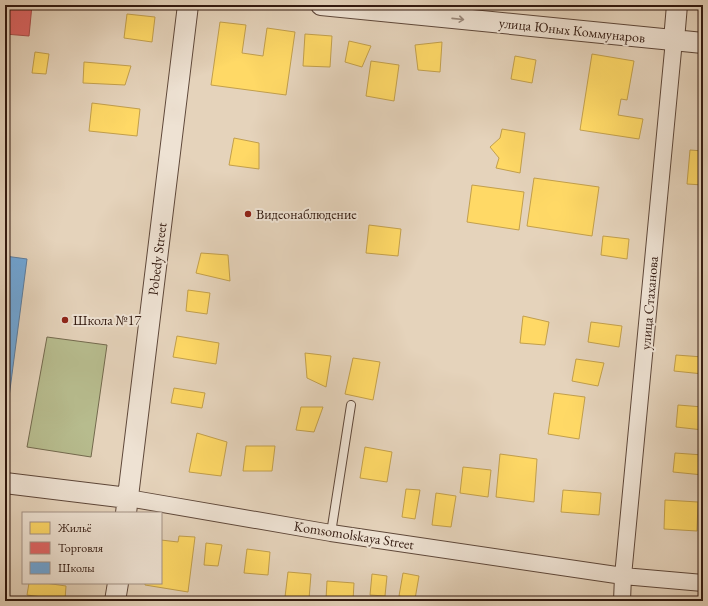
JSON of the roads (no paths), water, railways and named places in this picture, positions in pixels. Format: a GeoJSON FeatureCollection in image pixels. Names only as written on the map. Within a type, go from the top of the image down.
{"type":"FeatureCollection","features":[{"type":"Feature","properties":{"kind":"street","name":"Pobedy Street"},"geometry":{"type":"LineString","coordinates":[[127,505],[188,5]]}},
{"type":"Feature","properties":{"kind":"street","name":"улица Юных Коммунаров"},"geometry":{"type":"LineString","coordinates":[[321,5],[703,43]]}},
{"type":"Feature","properties":{"kind":"street","name":"улица Стаханова"},"geometry":{"type":"LineString","coordinates":[[622,601],[623,576],[677,5]]}},
{"type":"Feature","properties":{"kind":"street","name":"Komsomolskaya Street"},"geometry":{"type":"LineString","coordinates":[[5,483],[127,505],[331,532],[623,576],[703,583]]}},
{"type":"Feature","properties":{"kind":"street"},"geometry":{"type":"LineString","coordinates":[[116,601],[118,584]]}},
{"type":"Feature","properties":{"kind":"lane"},"geometry":{"type":"LineString","coordinates":[[331,532],[351,405]]}},
{"type":"Feature","properties":{"kind":"place","name":"Видеонаблюдение"},"geometry":{"type":"Point","coordinates":[248,214]}},
{"type":"Feature","properties":{"kind":"place","name":"Школа №17"},"geometry":{"type":"Point","coordinates":[65,320]}}]}
